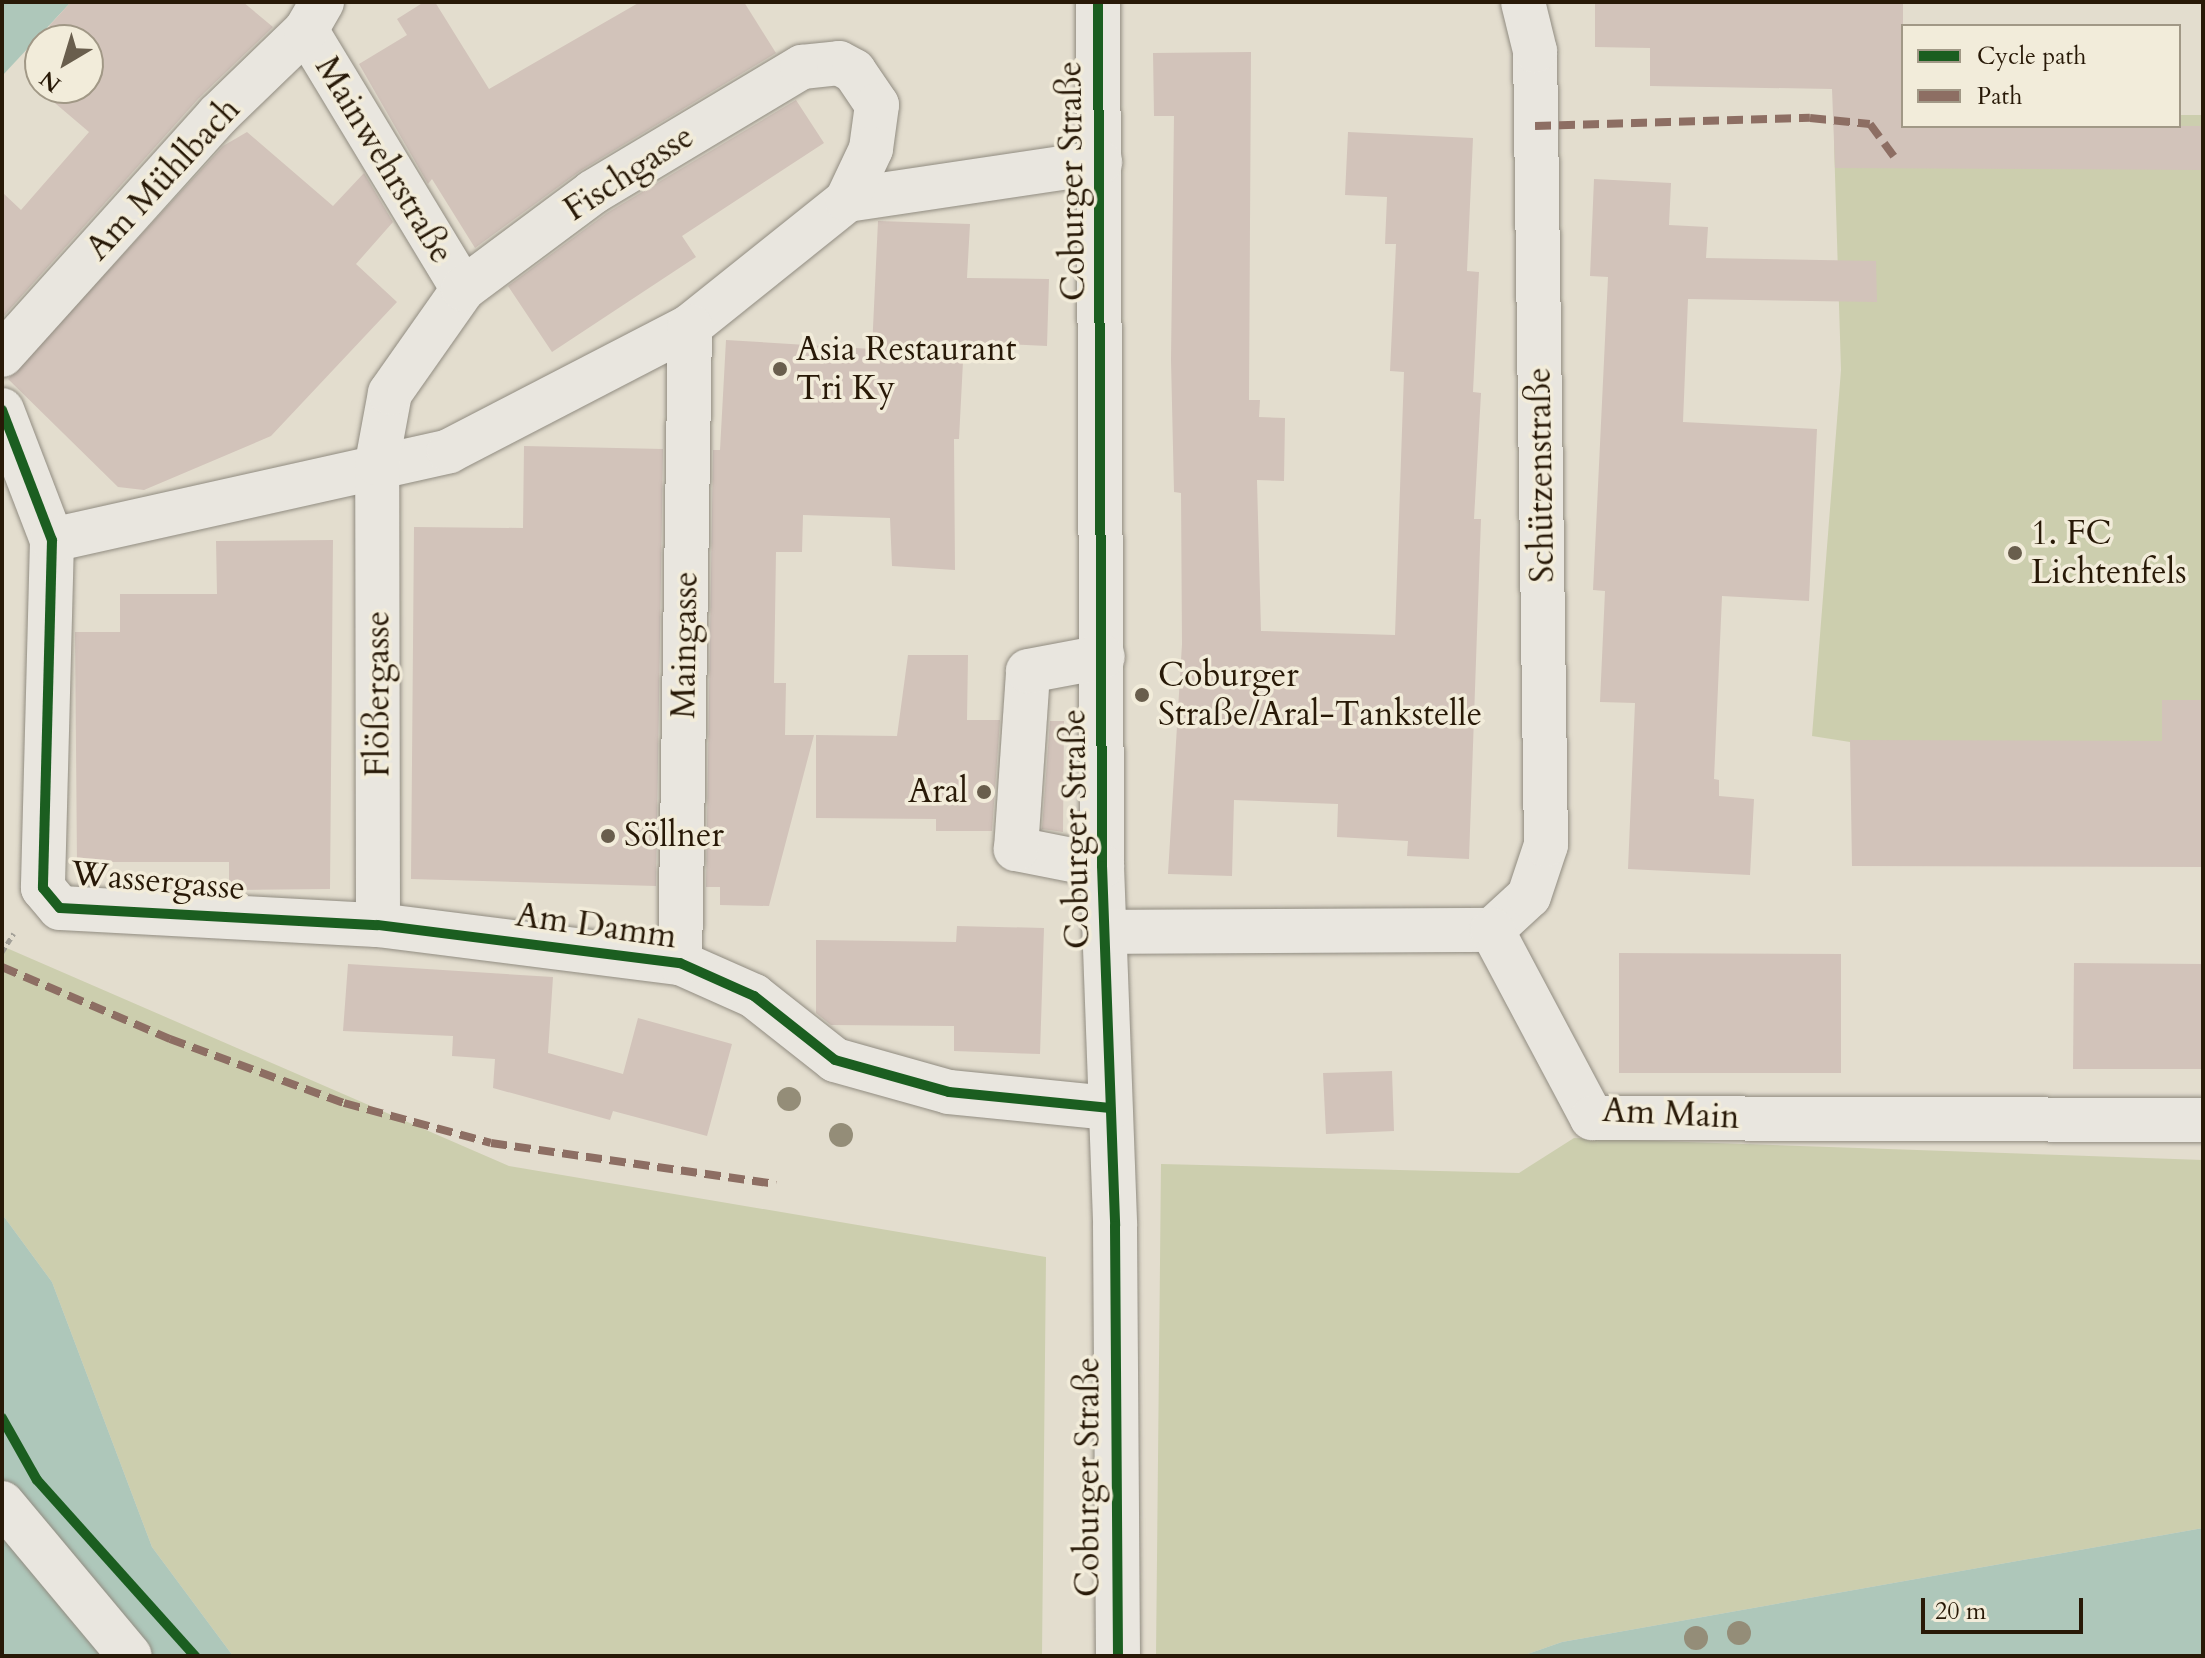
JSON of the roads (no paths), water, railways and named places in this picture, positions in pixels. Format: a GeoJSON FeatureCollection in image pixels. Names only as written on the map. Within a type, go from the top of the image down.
{"type":"FeatureCollection","features":[{"type":"Feature","properties":{"kind":"street","name":"Coburger Straße"},"geometry":{"type":"LineString","coordinates":[[1098,2],[1102,866],[1115,1226],[1118,1656]]}},
{"type":"Feature","properties":{"kind":"street","name":"Schützenstraße"},"geometry":{"type":"LineString","coordinates":[[1492,930],[1529,896],[1546,845],[1535,51],[1523,2]]}},
{"type":"Feature","properties":{"kind":"street","name":"Mainwehrstraße"},"geometry":{"type":"LineString","coordinates":[[314,16],[463,289]]}},
{"type":"Feature","properties":{"kind":"street","name":"Am Mühlbach"},"geometry":{"type":"LineString","coordinates":[[2,355],[218,115],[314,16]]}},
{"type":"Feature","properties":{"kind":"street","name":"Fischgasse"},"geometry":{"type":"LineString","coordinates":[[52,540],[377,463],[449,451],[690,326],[847,200],[871,149],[877,105],[854,71],[819,62],[785,76],[593,192],[463,289],[390,393],[377,463]]}},
{"type":"Feature","properties":{"kind":"street"},"geometry":{"type":"LineString","coordinates":[[847,200],[1100,162]]}},
{"type":"Feature","properties":{"kind":"street","name":"Maingasse"},"geometry":{"type":"LineString","coordinates":[[680,963],[690,326]]}},
{"type":"Feature","properties":{"kind":"street","name":"Wassergasse"},"geometry":{"type":"LineString","coordinates":[[2,410],[52,540],[43,888],[60,908],[378,925]]}},
{"type":"Feature","properties":{"kind":"street","name":"Flößergasse"},"geometry":{"type":"LineString","coordinates":[[377,463],[378,925]]}},
{"type":"Feature","properties":{"kind":"street"},"geometry":{"type":"LineString","coordinates":[[1102,866],[1016,849],[1028,671],[1103,657]]}},
{"type":"Feature","properties":{"kind":"street","name":"Am Damm"},"geometry":{"type":"LineString","coordinates":[[378,925],[680,963],[754,996],[835,1060],[949,1092],[1110,1108]]}},
{"type":"Feature","properties":{"kind":"street"},"geometry":{"type":"LineString","coordinates":[[1105,932],[1492,930]]}},
{"type":"Feature","properties":{"kind":"street","name":"Am Main"},"geometry":{"type":"LineString","coordinates":[[1492,930],[1592,1118],[2203,1120]]}},
{"type":"Feature","properties":{"kind":"street"},"geometry":{"type":"LineString","coordinates":[[2,1503],[130,1656]]}},
{"type":"Feature","properties":{"kind":"place","name":"Asia Restaurant Tri Ky"},"geometry":{"type":"Point","coordinates":[780,369]}},
{"type":"Feature","properties":{"kind":"place","name":"1. FC Lichtenfels"},"geometry":{"type":"Point","coordinates":[2015,553]}},
{"type":"Feature","properties":{"kind":"place","name":"Coburger Straße/Aral-Tankstelle"},"geometry":{"type":"Point","coordinates":[1142,695]}},
{"type":"Feature","properties":{"kind":"place","name":"Aral"},"geometry":{"type":"Point","coordinates":[984,792]}},
{"type":"Feature","properties":{"kind":"place","name":"Söllner"},"geometry":{"type":"Point","coordinates":[608,836]}}]}
